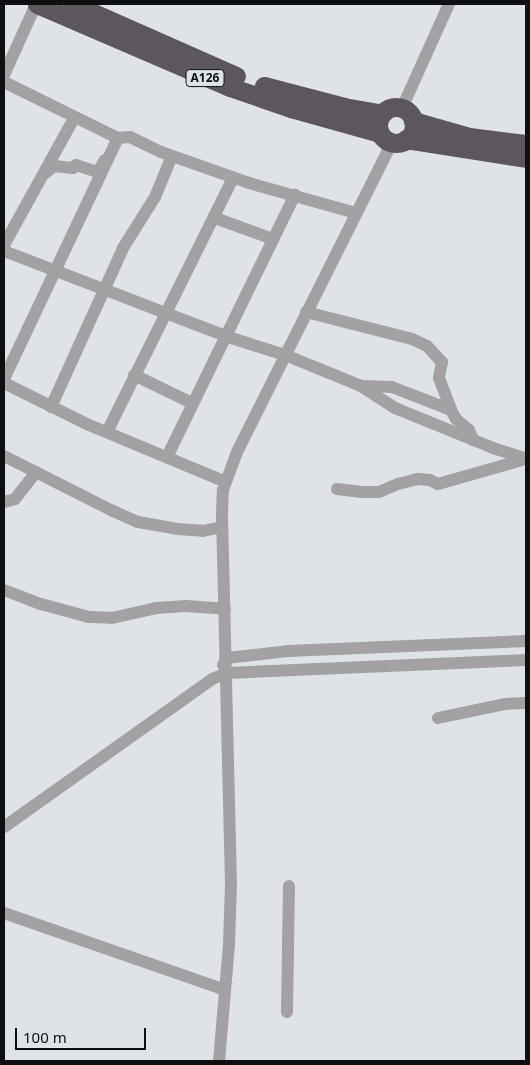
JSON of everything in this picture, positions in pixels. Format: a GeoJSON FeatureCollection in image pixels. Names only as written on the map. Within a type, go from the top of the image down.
{"type":"FeatureCollection","features":[{"type":"Feature","properties":{"kind":"highway","name":"A126"},"geometry":{"type":"LineString","coordinates":[[36,4],[230,88],[291,108],[393,138],[526,158]]}},
{"type":"Feature","properties":{"kind":"highway","name":"A126"},"geometry":{"type":"LineString","coordinates":[[73,4],[216,68],[289,94],[382,114],[391,108],[408,115]]}},
{"type":"Feature","properties":{"kind":"highway"},"geometry":{"type":"LineString","coordinates":[[382,114],[378,123],[393,138],[412,131],[408,115]]}},
{"type":"Feature","properties":{"kind":"highway"},"geometry":{"type":"LineString","coordinates":[[408,115],[469,137],[526,144]]}},
{"type":"Feature","properties":{"kind":"street"},"geometry":{"type":"LineString","coordinates":[[4,75],[36,4]]}},
{"type":"Feature","properties":{"kind":"street"},"geometry":{"type":"LineString","coordinates":[[408,115],[449,4]]}},
{"type":"Feature","properties":{"kind":"street"},"geometry":{"type":"LineString","coordinates":[[4,82],[74,118],[100,127],[118,138],[130,137],[143,141],[150,147],[233,178],[356,213]]}},
{"type":"Feature","properties":{"kind":"street"},"geometry":{"type":"LineString","coordinates":[[4,245],[74,118]]}},
{"type":"Feature","properties":{"kind":"street"},"geometry":{"type":"LineString","coordinates":[[42,175],[54,166],[73,168],[76,166],[98,172],[118,138]]}},
{"type":"Feature","properties":{"kind":"street"},"geometry":{"type":"LineString","coordinates":[[118,138],[4,381],[50,408],[226,482]]}},
{"type":"Feature","properties":{"kind":"street"},"geometry":{"type":"LineString","coordinates":[[219,1061],[231,884],[227,658],[222,527],[223,490],[237,452],[393,138]]}},
{"type":"Feature","properties":{"kind":"street"},"geometry":{"type":"LineString","coordinates":[[50,408],[123,248],[155,197],[172,156]]}},
{"type":"Feature","properties":{"kind":"street"},"geometry":{"type":"LineString","coordinates":[[107,432],[164,312],[233,178]]}},
{"type":"Feature","properties":{"kind":"street"},"geometry":{"type":"LineString","coordinates":[[167,457],[295,195]]}},
{"type":"Feature","properties":{"kind":"street"},"geometry":{"type":"LineString","coordinates":[[214,218],[274,239]]}},
{"type":"Feature","properties":{"kind":"street"},"geometry":{"type":"LineString","coordinates":[[4,251],[225,336],[285,355],[361,386],[395,408],[473,440],[526,459]]}},
{"type":"Feature","properties":{"kind":"street"},"geometry":{"type":"LineString","coordinates":[[306,312],[412,339],[428,346],[442,362],[439,378],[451,410],[456,419],[468,430],[473,440]]}},
{"type":"Feature","properties":{"kind":"street"},"geometry":{"type":"LineString","coordinates":[[134,375],[192,403]]}},
{"type":"Feature","properties":{"kind":"street"},"geometry":{"type":"LineString","coordinates":[[361,386],[392,387],[451,410]]}},
{"type":"Feature","properties":{"kind":"street"},"geometry":{"type":"LineString","coordinates":[[4,456],[138,522],[177,529],[202,531],[222,527]]}},
{"type":"Feature","properties":{"kind":"street"},"geometry":{"type":"LineString","coordinates":[[337,489],[379,492],[398,484],[418,479],[430,480],[438,484],[526,459]]}},
{"type":"Feature","properties":{"kind":"street"},"geometry":{"type":"LineString","coordinates":[[4,502],[15,499],[36,472]]}},
{"type":"Feature","properties":{"kind":"street"},"geometry":{"type":"LineString","coordinates":[[4,590],[41,604],[89,617],[112,618],[156,608],[186,606],[225,610]]}},
{"type":"Feature","properties":{"kind":"street"},"geometry":{"type":"LineString","coordinates":[[212,679],[227,658],[344,647],[526,641]]}},
{"type":"Feature","properties":{"kind":"street"},"geometry":{"type":"LineString","coordinates":[[4,827],[212,679],[227,673],[526,660]]}},
{"type":"Feature","properties":{"kind":"street"},"geometry":{"type":"LineString","coordinates":[[438,718],[505,704],[526,703]]}},
{"type":"Feature","properties":{"kind":"street"},"geometry":{"type":"LineString","coordinates":[[287,1012],[289,886]]}},
{"type":"Feature","properties":{"kind":"street"},"geometry":{"type":"LineString","coordinates":[[4,913],[225,990]]}}]}
